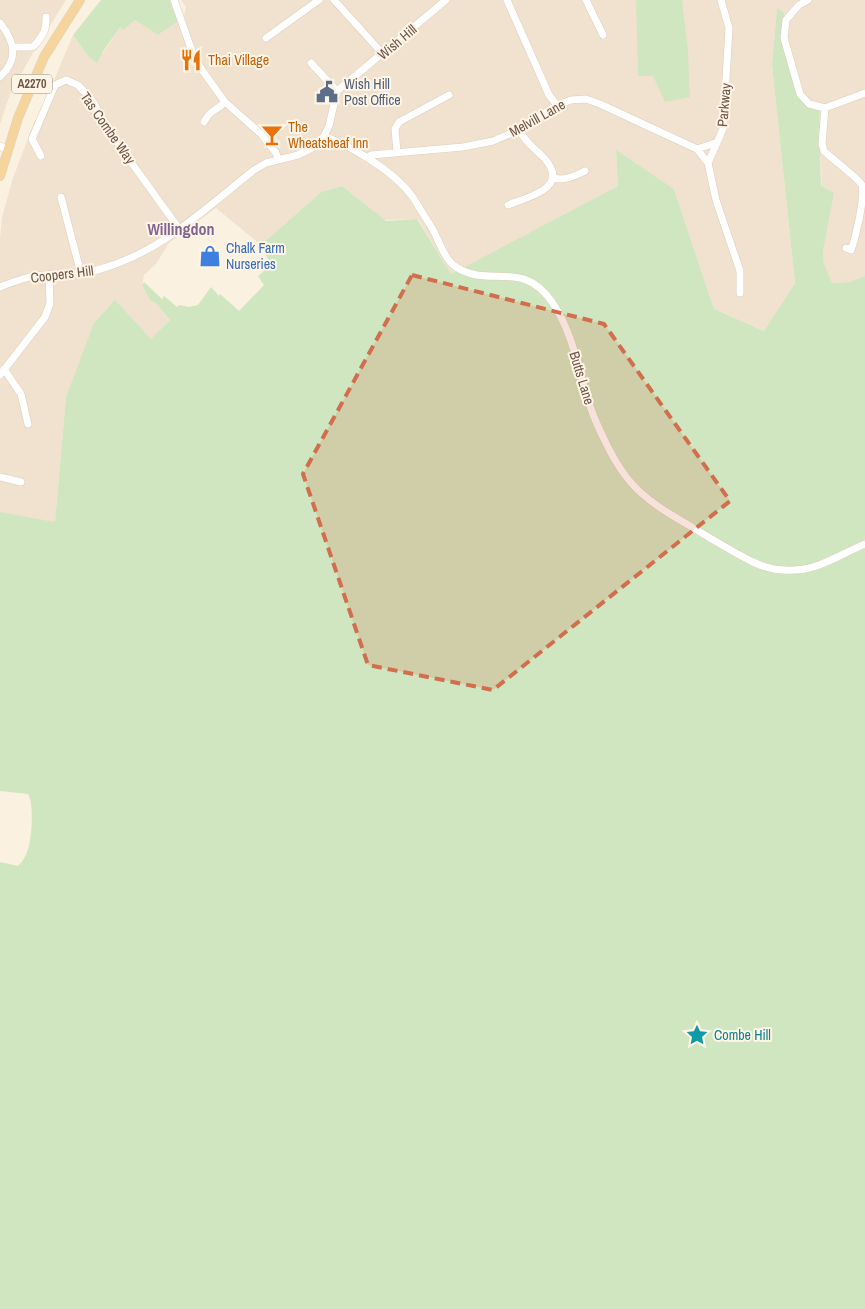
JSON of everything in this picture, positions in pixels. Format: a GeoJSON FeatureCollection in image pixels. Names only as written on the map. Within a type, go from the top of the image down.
{"type":"FeatureCollection","features":[{"type":"Feature","properties":{"kind":"main road","name":"A2270"},"geometry":{"type":"LineString","coordinates":[[0,176],[4,148],[44,56],[80,0]]}},
{"type":"Feature","properties":{"kind":"street"},"geometry":{"type":"LineString","coordinates":[[174,0],[192,54],[225,102],[261,134],[276,153],[278,159]]}},
{"type":"Feature","properties":{"kind":"street"},"geometry":{"type":"LineString","coordinates":[[266,38],[319,0]]}},
{"type":"Feature","properties":{"kind":"street"},"geometry":{"type":"LineString","coordinates":[[334,0],[383,54]]}},
{"type":"Feature","properties":{"kind":"street","name":"Wish Hill"},"geometry":{"type":"LineString","coordinates":[[337,91],[446,0]]}},
{"type":"Feature","properties":{"kind":"street"},"geometry":{"type":"LineString","coordinates":[[507,0],[550,95],[557,105]]}},
{"type":"Feature","properties":{"kind":"street"},"geometry":{"type":"LineString","coordinates":[[586,0],[602,35]]}},
{"type":"Feature","properties":{"kind":"street","name":"Parkway"},"geometry":{"type":"LineString","coordinates":[[708,163],[715,143],[723,129],[729,28],[721,0]]}},
{"type":"Feature","properties":{"kind":"street"},"geometry":{"type":"LineString","coordinates":[[808,0],[799,5],[786,20],[784,38],[800,94],[809,104],[825,108],[865,93]]}},
{"type":"Feature","properties":{"kind":"street"},"geometry":{"type":"LineString","coordinates":[[12,46],[33,47],[42,37],[47,26],[46,17]]}},
{"type":"Feature","properties":{"kind":"street"},"geometry":{"type":"LineString","coordinates":[[0,23],[11,39],[14,54],[9,69],[0,77]]}},
{"type":"Feature","properties":{"kind":"street"},"geometry":{"type":"LineString","coordinates":[[311,62],[337,91],[329,126],[324,136]]}},
{"type":"Feature","properties":{"kind":"street","name":"Tas Combe Way"},"geometry":{"type":"LineString","coordinates":[[41,156],[32,139],[54,85],[66,80],[78,85],[92,100],[113,137],[180,230]]}},
{"type":"Feature","properties":{"kind":"street"},"geometry":{"type":"LineString","coordinates":[[397,152],[395,129],[399,122],[449,94]]}},
{"type":"Feature","properties":{"kind":"street","name":"Melvill Lane"},"geometry":{"type":"LineString","coordinates":[[368,158],[371,155],[463,147],[493,141],[519,130],[557,105],[571,100],[586,99],[697,149]]}},
{"type":"Feature","properties":{"kind":"street"},"geometry":{"type":"LineString","coordinates":[[204,122],[210,112],[220,108],[225,102]]}},
{"type":"Feature","properties":{"kind":"street"},"geometry":{"type":"LineString","coordinates":[[825,108],[822,144],[824,151],[861,184],[864,193],[857,233],[851,250],[846,248]]}},
{"type":"Feature","properties":{"kind":"street"},"geometry":{"type":"LineString","coordinates":[[508,205],[544,190],[550,186],[553,178],[551,168],[545,159],[525,141],[519,130]]}},
{"type":"Feature","properties":{"kind":"street","name":"Butts Lane"},"geometry":{"type":"LineString","coordinates":[[324,136],[347,145],[368,158],[397,181],[415,200],[454,266],[471,274],[525,278],[540,288],[551,300],[561,317],[577,360],[591,410],[605,442],[625,476],[641,492],[666,511],[754,562],[779,570],[808,568],[865,544]]}},
{"type":"Feature","properties":{"kind":"street","name":"Coopers Hill"},"geometry":{"type":"LineString","coordinates":[[0,287],[30,277],[81,274],[136,256],[180,230],[254,170],[266,163],[298,155],[312,148],[324,136]]}},
{"type":"Feature","properties":{"kind":"street"},"geometry":{"type":"LineString","coordinates":[[715,143],[697,149],[708,163],[716,200],[740,271],[740,293]]}},
{"type":"Feature","properties":{"kind":"street"},"geometry":{"type":"LineString","coordinates":[[553,178],[565,179],[585,171]]}},
{"type":"Feature","properties":{"kind":"street"},"geometry":{"type":"LineString","coordinates":[[61,198],[81,274]]}},
{"type":"Feature","properties":{"kind":"street"},"geometry":{"type":"LineString","coordinates":[[28,424],[21,394],[2,372],[45,317],[50,303],[50,276]]}},
{"type":"Feature","properties":{"kind":"street"},"geometry":{"type":"LineString","coordinates":[[0,477],[21,482]]}},
{"type":"Feature","properties":{"kind":"highlighted area"},"geometry":{"type":"Polygon","coordinates":[[[412,275],[604,324],[730,501],[493,690],[368,665],[303,474],[412,275]]]}},
{"type":"Feature","properties":{"kind":"shaded area"},"geometry":{"type":"Polygon","coordinates":[[[0,0],[66,0],[31,56],[9,97],[0,124],[0,0]]]}},
{"type":"Feature","properties":{"kind":"shaded area"},"geometry":{"type":"Polygon","coordinates":[[[181,0],[865,0],[865,276],[849,282],[831,283],[823,261],[821,161],[818,140],[803,99],[777,9],[772,65],[795,283],[764,331],[714,309],[674,189],[616,151],[618,186],[451,275],[418,219],[383,220],[342,186],[321,192],[261,245],[216,208],[169,243],[156,264],[144,275],[142,285],[150,300],[157,304],[170,320],[151,340],[66,397],[55,522],[0,514],[0,238],[2,217],[13,178],[35,120],[41,122],[57,86],[54,80],[73,35],[89,57],[103,53],[120,27],[123,29],[135,20],[158,35],[184,16],[186,7],[181,0]]]}},
{"type":"Feature","properties":{"kind":"green space"},"geometry":{"type":"Polygon","coordinates":[[[101,0],[170,0],[178,21],[158,35],[135,20],[123,30],[120,27],[97,63],[89,57],[73,35],[101,0]]]}},
{"type":"Feature","properties":{"kind":"green space"},"geometry":{"type":"Polygon","coordinates":[[[636,0],[682,0],[688,51],[690,97],[665,102],[653,76],[638,76],[636,0]]]}},
{"type":"Feature","properties":{"kind":"green space"},"geometry":{"type":"Polygon","coordinates":[[[777,8],[784,13],[782,39],[803,99],[819,109],[821,186],[834,193],[823,250],[823,261],[832,283],[849,282],[865,276],[865,1309],[0,1309],[0,862],[18,866],[26,854],[32,821],[28,794],[0,791],[0,512],[55,522],[66,397],[94,323],[115,300],[151,339],[170,320],[157,304],[150,300],[142,285],[144,282],[162,299],[164,296],[177,307],[179,305],[189,307],[198,305],[211,287],[219,296],[220,294],[239,311],[264,285],[258,276],[271,265],[261,245],[321,192],[342,186],[386,221],[417,219],[451,274],[618,186],[616,150],[674,189],[714,309],[764,331],[795,283],[772,65],[777,8]],[[561,325],[581,383],[572,340],[574,337],[561,325]]]}},
{"type":"Feature","properties":{"kind":"place","name":"Thai Village"},"geometry":{"type":"Point","coordinates":[191,60]}},
{"type":"Feature","properties":{"kind":"place","name":"Wish Hill Post Office"},"geometry":{"type":"Point","coordinates":[327,92]}},
{"type":"Feature","properties":{"kind":"place","name":"The Wheatsheaf Inn"},"geometry":{"type":"Point","coordinates":[272,135]}},
{"type":"Feature","properties":{"kind":"place","name":"Chalk Farm Nurseries"},"geometry":{"type":"Point","coordinates":[210,256]}},
{"type":"Feature","properties":{"kind":"place","name":"Combe Hill"},"geometry":{"type":"Point","coordinates":[697,1035]}},
{"type":"Feature","properties":{"kind":"district","name":"Willingdon"},"geometry":{"type":"Point","coordinates":[181,229]}}]}
